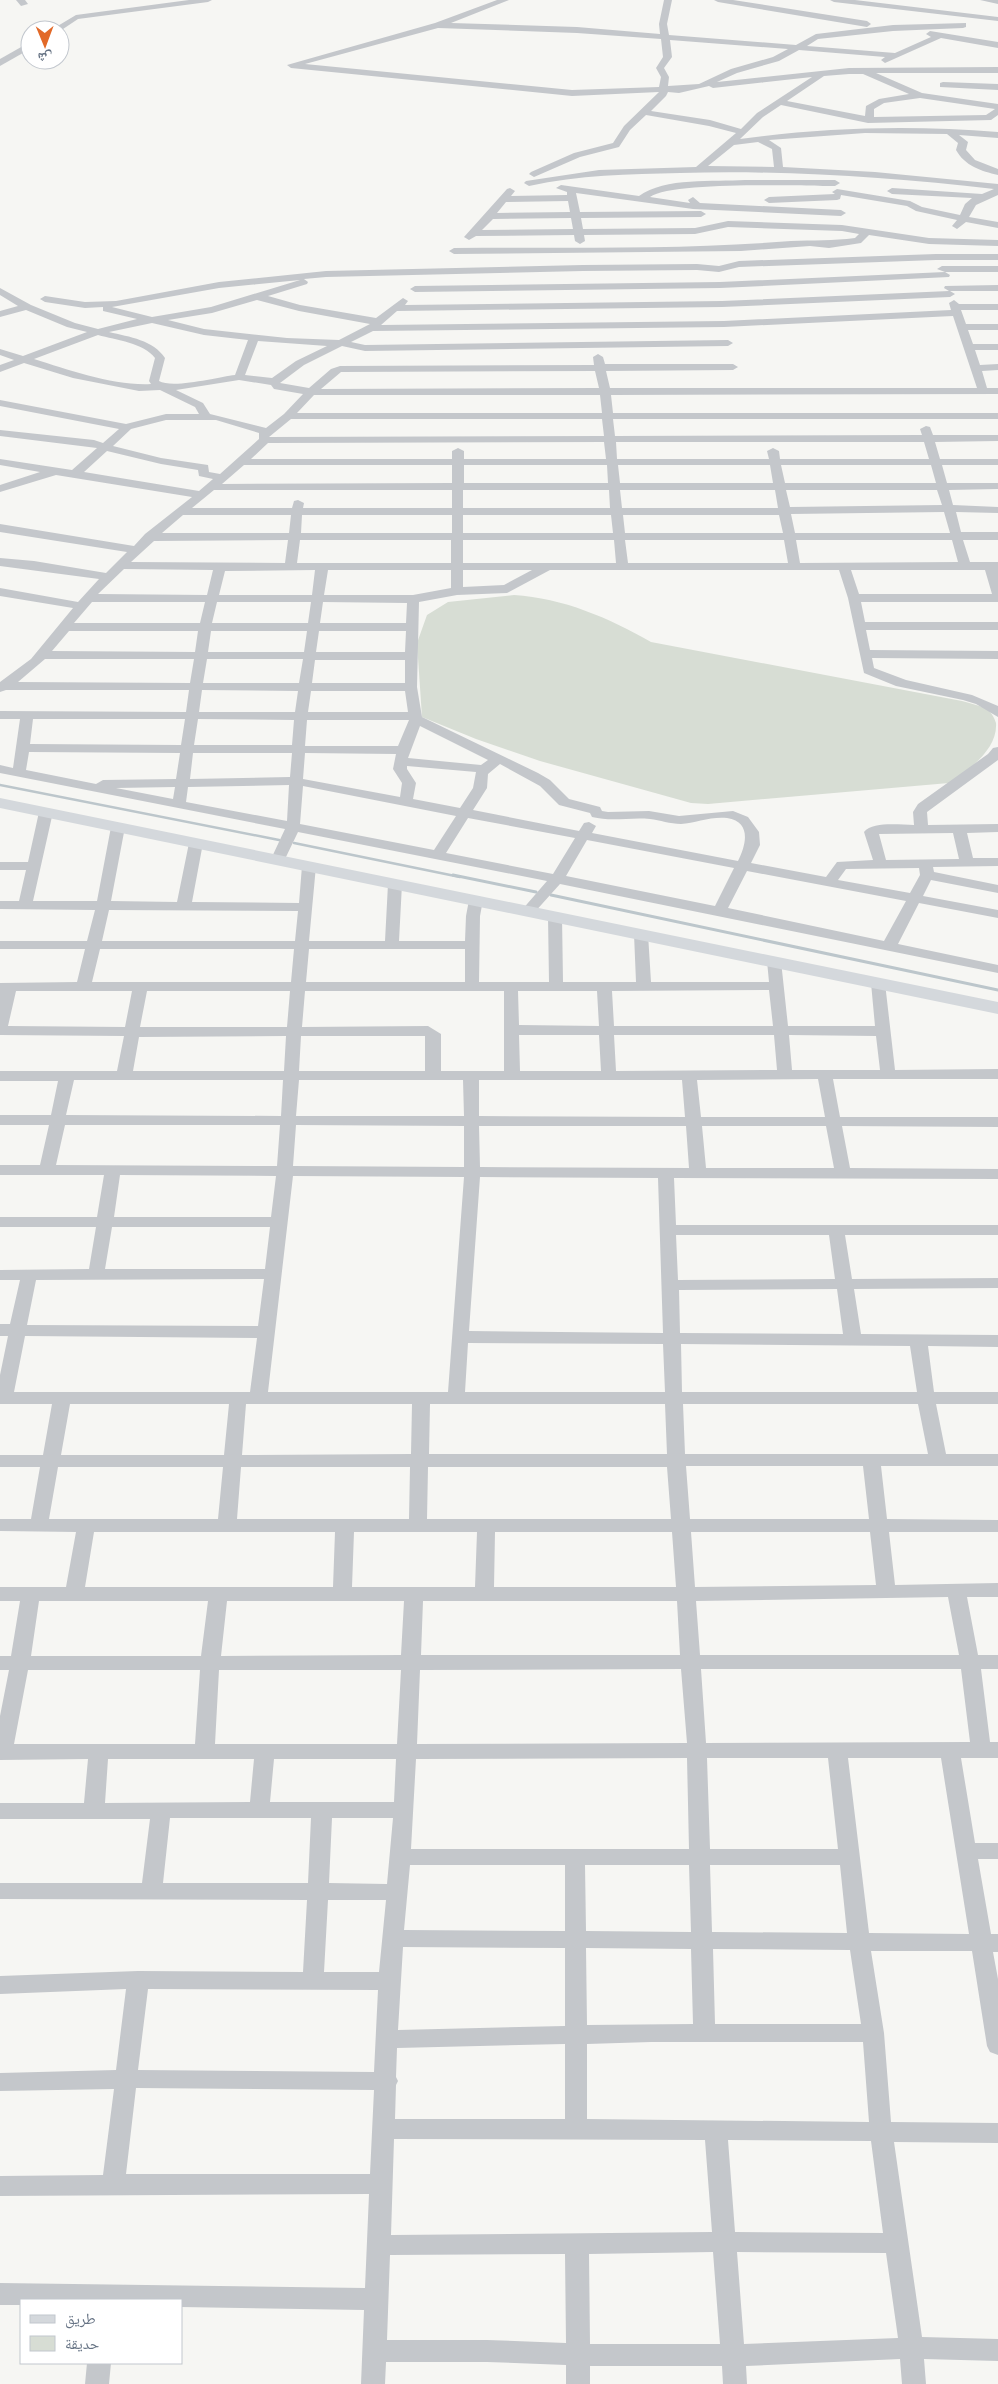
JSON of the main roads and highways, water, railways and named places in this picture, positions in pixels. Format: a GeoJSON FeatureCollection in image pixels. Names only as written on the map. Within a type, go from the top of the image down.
{"type":"FeatureCollection","features":[{"type":"Feature","properties":{"kind":"main road"},"geometry":{"type":"LineString","coordinates":[[0,803],[998,1008]]}},
{"type":"Feature","properties":{"kind":"waterway"},"geometry":{"type":"LineString","coordinates":[[0,785],[279,840]]}},
{"type":"Feature","properties":{"kind":"waterway"},"geometry":{"type":"LineString","coordinates":[[294,843],[460,877]]}},
{"type":"Feature","properties":{"kind":"waterway"},"geometry":{"type":"LineString","coordinates":[[453,875],[536,892]]}},
{"type":"Feature","properties":{"kind":"waterway"},"geometry":{"type":"LineString","coordinates":[[551,895],[998,990]]}}]}
